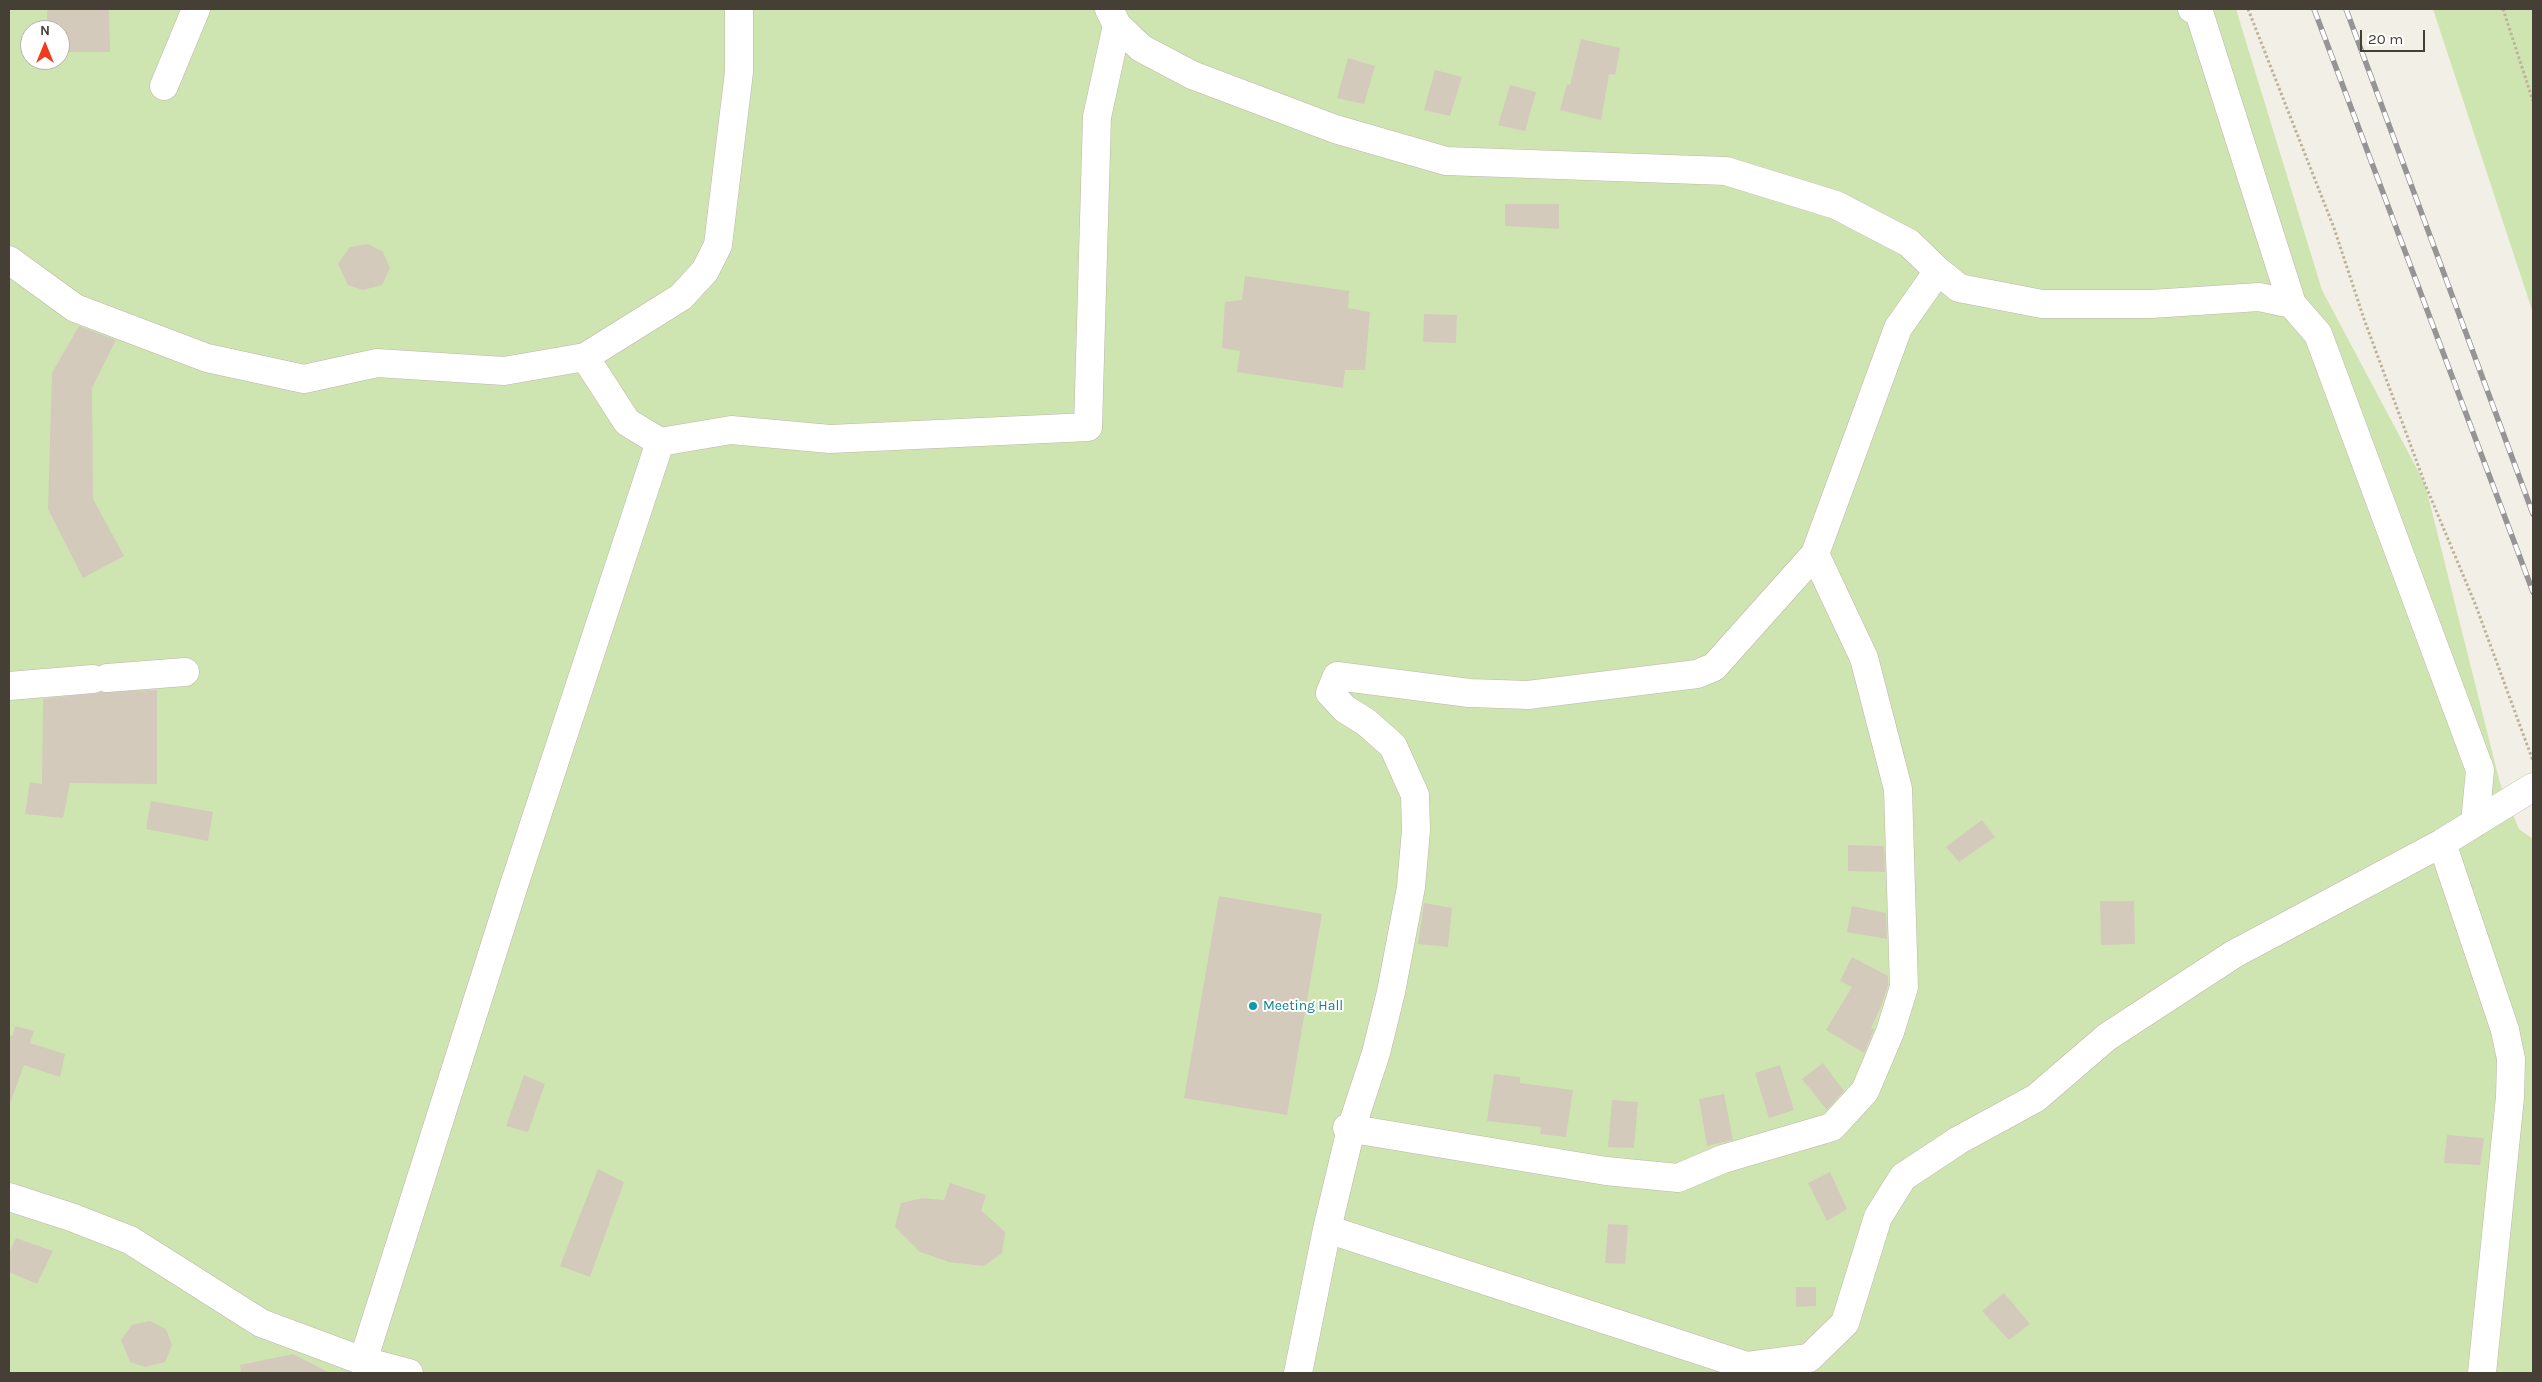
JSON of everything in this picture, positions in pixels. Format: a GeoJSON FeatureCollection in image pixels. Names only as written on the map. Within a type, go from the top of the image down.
{"type":"FeatureCollection","features":[{"type":"Feature","properties":{"kind":"street"},"geometry":{"type":"LineString","coordinates":[[164,86],[196,9]]}},
{"type":"Feature","properties":{"kind":"street"},"geometry":{"type":"LineString","coordinates":[[9,260],[75,308],[206,358],[304,379],[377,363],[504,371],[585,357],[681,297],[705,272],[718,245],[739,72],[739,9]]}},
{"type":"Feature","properties":{"kind":"street"},"geometry":{"type":"LineString","coordinates":[[2192,9],[2199,12],[2292,304],[2318,334],[2480,770],[2475,823]]}},
{"type":"Feature","properties":{"kind":"street"},"geometry":{"type":"LineString","coordinates":[[585,357],[627,422],[660,442],[730,430],[830,439],[1088,427],[1097,117],[1113,17]]}},
{"type":"Feature","properties":{"kind":"street"},"geometry":{"type":"LineString","coordinates":[[1113,17],[1141,48],[1192,75],[1334,129],[1446,161],[1726,171],[1836,204],[1909,243],[1959,288],[2042,304],[2152,304],[2260,296],[2292,304]]}},
{"type":"Feature","properties":{"kind":"street"},"geometry":{"type":"LineString","coordinates":[[1298,1373],[1349,1129],[1376,1053],[1391,992],[1411,887],[1416,830],[1415,795],[1393,746],[1366,722],[1345,708],[1330,693],[1337,676],[1469,693],[1528,695],[1696,674],[1714,667],[1815,554],[1898,328],[1938,271]]}},
{"type":"Feature","properties":{"kind":"street"},"geometry":{"type":"LineString","coordinates":[[363,1361],[514,885],[660,442]]}},
{"type":"Feature","properties":{"kind":"street"},"geometry":{"type":"LineString","coordinates":[[1349,1129],[1606,1171],[1678,1178],[1723,1159],[1832,1127],[1865,1091],[1890,1032],[1904,987],[1898,789],[1864,658],[1815,554]]}},
{"type":"Feature","properties":{"kind":"street"},"geometry":{"type":"LineString","coordinates":[[9,686],[185,672]]}},
{"type":"Feature","properties":{"kind":"street"},"geometry":{"type":"LineString","coordinates":[[1327,1229],[1747,1366],[1809,1358],[1844,1323],[1878,1217],[1903,1177],[1959,1140],[2036,1098],[2107,1037],[2234,954],[2442,843],[2533,787]]}},
{"type":"Feature","properties":{"kind":"street"},"geometry":{"type":"LineString","coordinates":[[2442,843],[2505,1030],[2511,1059],[2510,1097],[2482,1373]]}},
{"type":"Feature","properties":{"kind":"street"},"geometry":{"type":"LineString","coordinates":[[9,1197],[130,1240],[261,1323],[363,1361],[409,1373]]}},
{"type":"Feature","properties":{"kind":"path"},"geometry":{"type":"LineString","coordinates":[[2248,9],[2334,228],[2364,319],[2425,484],[2476,606],[2533,761]]}},
{"type":"Feature","properties":{"kind":"path"},"geometry":{"type":"LineString","coordinates":[[2503,9],[2533,101]]}},
{"type":"Feature","properties":{"kind":"green space"},"geometry":{"type":"Polygon","coordinates":[[[9,9],[2236,9],[2322,290],[2425,484],[2500,783],[2519,829],[2533,839],[2533,1373],[9,1373],[9,9]]]}},
{"type":"Feature","properties":{"kind":"green space"},"geometry":{"type":"Polygon","coordinates":[[[2433,9],[2533,9],[2533,313],[2433,9]]]}},
{"type":"Feature","properties":{"kind":"building"},"geometry":{"type":"Polygon","coordinates":[[[47,9],[109,9],[110,52],[70,52],[70,20],[47,20],[47,9]]]}},
{"type":"Feature","properties":{"kind":"building"},"geometry":{"type":"Polygon","coordinates":[[[1581,39],[1620,48],[1615,75],[1609,74],[1601,120],[1560,110],[1567,84],[1570,85],[1581,39]]]}},
{"type":"Feature","properties":{"kind":"building"},"geometry":{"type":"Polygon","coordinates":[[[1348,58],[1375,66],[1364,104],[1337,98],[1348,58]]]}},
{"type":"Feature","properties":{"kind":"building"},"geometry":{"type":"Polygon","coordinates":[[[1435,70],[1462,77],[1450,116],[1424,110],[1435,70]]]}},
{"type":"Feature","properties":{"kind":"building"},"geometry":{"type":"Polygon","coordinates":[[[1510,85],[1536,92],[1525,131],[1498,125],[1510,85]]]}},
{"type":"Feature","properties":{"kind":"building"},"geometry":{"type":"Polygon","coordinates":[[[1505,204],[1559,204],[1559,229],[1505,226],[1505,204]]]}},
{"type":"Feature","properties":{"kind":"building"},"geometry":{"type":"Polygon","coordinates":[[[368,244],[383,252],[390,268],[382,285],[363,290],[348,285],[338,264],[350,247],[368,244]]]}},
{"type":"Feature","properties":{"kind":"building"},"geometry":{"type":"Polygon","coordinates":[[[1245,276],[1349,291],[1348,308],[1370,312],[1365,370],[1345,370],[1343,388],[1237,372],[1240,351],[1222,348],[1225,302],[1242,300],[1245,276]]]}},
{"type":"Feature","properties":{"kind":"building"},"geometry":{"type":"Polygon","coordinates":[[[1424,314],[1457,315],[1456,343],[1423,342],[1424,314]]]}},
{"type":"Feature","properties":{"kind":"building"},"geometry":{"type":"Polygon","coordinates":[[[79,326],[116,340],[92,388],[93,499],[124,556],[83,578],[48,509],[52,373],[79,326]]]}},
{"type":"Feature","properties":{"kind":"building"},"geometry":{"type":"Polygon","coordinates":[[[157,690],[157,784],[70,783],[63,818],[25,814],[30,782],[42,784],[43,699],[101,692],[157,690]]]}},
{"type":"Feature","properties":{"kind":"building"},"geometry":{"type":"Polygon","coordinates":[[[151,801],[213,812],[208,841],[146,829],[151,801]]]}},
{"type":"Feature","properties":{"kind":"building"},"geometry":{"type":"Polygon","coordinates":[[[1982,820],[1995,837],[1959,862],[1946,847],[1982,820]]]}},
{"type":"Feature","properties":{"kind":"building"},"geometry":{"type":"Polygon","coordinates":[[[1848,845],[1884,846],[1885,872],[1848,871],[1848,845]]]}},
{"type":"Feature","properties":{"kind":"building","name":"Meeting Hall"},"geometry":{"type":"Polygon","coordinates":[[[1219,896],[1322,914],[1287,1115],[1184,1098],[1219,896]]]}},
{"type":"Feature","properties":{"kind":"building"},"geometry":{"type":"Polygon","coordinates":[[[2100,901],[2134,901],[2135,944],[2101,945],[2100,901]]]}},
{"type":"Feature","properties":{"kind":"building"},"geometry":{"type":"Polygon","coordinates":[[[1424,903],[1452,908],[1448,947],[1418,944],[1424,903]]]}},
{"type":"Feature","properties":{"kind":"building"},"geometry":{"type":"Polygon","coordinates":[[[1852,906],[1886,913],[1887,939],[1847,932],[1852,906]]]}},
{"type":"Feature","properties":{"kind":"building"},"geometry":{"type":"Polygon","coordinates":[[[1852,957],[1888,976],[1888,985],[1871,1028],[1874,1029],[1864,1053],[1826,1030],[1852,987],[1840,981],[1852,957]]]}},
{"type":"Feature","properties":{"kind":"building"},"geometry":{"type":"Polygon","coordinates":[[[15,1026],[34,1031],[30,1043],[65,1054],[60,1077],[24,1065],[11,1101],[9,1101],[9,1035],[13,1036],[15,1026]]]}},
{"type":"Feature","properties":{"kind":"building"},"geometry":{"type":"Polygon","coordinates":[[[1823,1063],[1844,1091],[1827,1110],[1802,1079],[1823,1063]]]}},
{"type":"Feature","properties":{"kind":"building"},"geometry":{"type":"Polygon","coordinates":[[[1780,1065],[1794,1110],[1769,1118],[1755,1073],[1780,1065]]]}},
{"type":"Feature","properties":{"kind":"building"},"geometry":{"type":"Polygon","coordinates":[[[1494,1074],[1520,1077],[1520,1083],[1573,1090],[1566,1137],[1540,1134],[1541,1127],[1487,1121],[1494,1074]]]}},
{"type":"Feature","properties":{"kind":"building"},"geometry":{"type":"Polygon","coordinates":[[[524,1075],[545,1084],[528,1132],[506,1126],[524,1075]]]}},
{"type":"Feature","properties":{"kind":"building"},"geometry":{"type":"Polygon","coordinates":[[[1724,1094],[1733,1140],[1707,1146],[1699,1099],[1724,1094]]]}},
{"type":"Feature","properties":{"kind":"building"},"geometry":{"type":"Polygon","coordinates":[[[1612,1100],[1638,1102],[1634,1148],[1608,1147],[1612,1100]]]}},
{"type":"Feature","properties":{"kind":"building"},"geometry":{"type":"Polygon","coordinates":[[[2447,1135],[2484,1138],[2480,1165],[2444,1163],[2447,1135]]]}},
{"type":"Feature","properties":{"kind":"building"},"geometry":{"type":"Polygon","coordinates":[[[598,1169],[624,1182],[590,1277],[560,1266],[598,1169]]]}},
{"type":"Feature","properties":{"kind":"building"},"geometry":{"type":"Polygon","coordinates":[[[1830,1172],[1847,1209],[1827,1221],[1808,1183],[1830,1172]]]}},
{"type":"Feature","properties":{"kind":"building"},"geometry":{"type":"Polygon","coordinates":[[[950,1183],[986,1195],[981,1210],[1005,1232],[1002,1253],[984,1266],[949,1262],[920,1252],[895,1227],[901,1203],[923,1198],[944,1200],[950,1183]]]}},
{"type":"Feature","properties":{"kind":"building"},"geometry":{"type":"Polygon","coordinates":[[[1608,1224],[1628,1225],[1625,1264],[1605,1263],[1608,1224]]]}},
{"type":"Feature","properties":{"kind":"building"},"geometry":{"type":"Polygon","coordinates":[[[16,1238],[53,1251],[37,1284],[9,1272],[9,1253],[16,1238]]]}},
{"type":"Feature","properties":{"kind":"building"},"geometry":{"type":"Polygon","coordinates":[[[1796,1287],[1816,1287],[1816,1306],[1796,1307],[1796,1287]]]}},
{"type":"Feature","properties":{"kind":"building"},"geometry":{"type":"Polygon","coordinates":[[[2004,1293],[2030,1324],[2009,1340],[1982,1311],[2004,1293]]]}},
{"type":"Feature","properties":{"kind":"building"},"geometry":{"type":"Polygon","coordinates":[[[150,1321],[166,1329],[172,1345],[165,1362],[145,1367],[130,1362],[121,1340],[132,1325],[150,1321]]]}},
{"type":"Feature","properties":{"kind":"building"},"geometry":{"type":"Polygon","coordinates":[[[293,1354],[330,1373],[241,1373],[240,1365],[293,1354]]]}},
{"type":"Feature","properties":{"kind":"railway"},"geometry":{"type":"LineString","coordinates":[[2314,9],[2533,592]]}},
{"type":"Feature","properties":{"kind":"railway"},"geometry":{"type":"LineString","coordinates":[[2346,9],[2533,514]]}},
{"type":"Feature","properties":{"kind":"place","name":"Meeting Hall"},"geometry":{"type":"Point","coordinates":[1253,1006]}}]}
